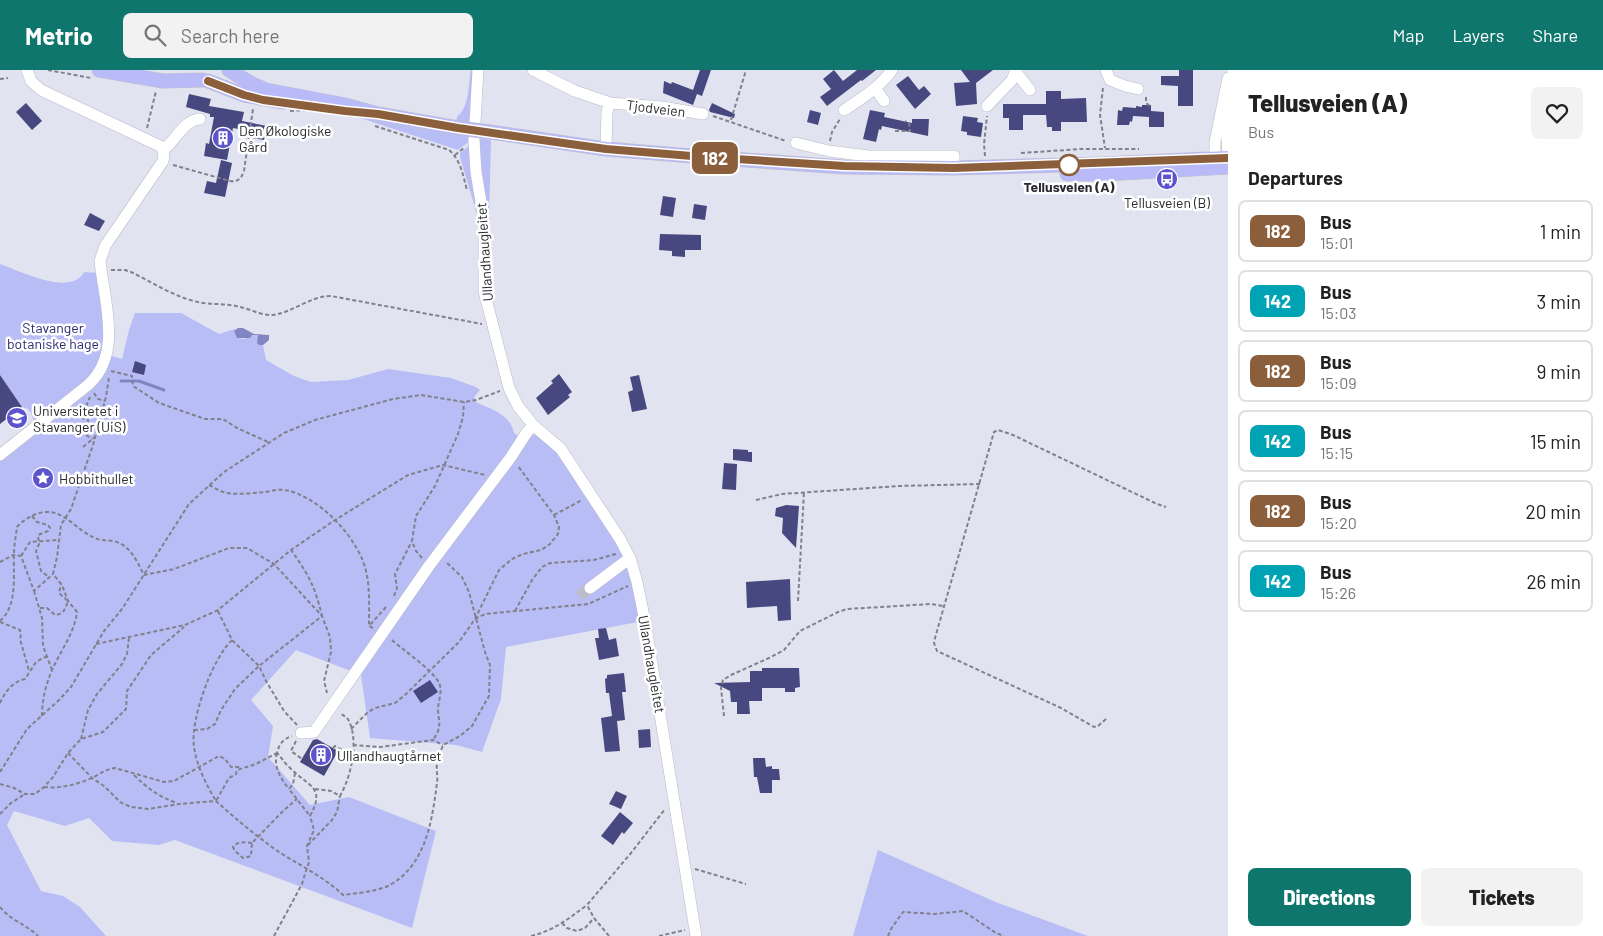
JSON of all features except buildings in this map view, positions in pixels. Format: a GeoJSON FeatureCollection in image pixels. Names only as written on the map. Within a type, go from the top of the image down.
{"type":"FeatureCollection","features":[{"type":"Feature","properties":{"kind":"main road"},"geometry":{"type":"LineString","coordinates":[[99,70],[163,81],[202,77],[216,78],[221,70]]}},
{"type":"Feature","properties":{"kind":"main road"},"geometry":{"type":"LineString","coordinates":[[230,70],[252,84],[266,90],[346,105],[373,119]]}},
{"type":"Feature","properties":{"kind":"main road"},"geometry":{"type":"LineString","coordinates":[[202,77],[244,95],[263,100],[345,111],[373,119],[490,132],[606,149],[844,166],[954,168],[1223,163]]}},
{"type":"Feature","properties":{"kind":"street"},"geometry":{"type":"LineString","coordinates":[[27,70],[31,81],[41,90],[145,139],[163,155]]}},
{"type":"Feature","properties":{"kind":"street","name":"Ullandhaugleitet"},"geometry":{"type":"LineString","coordinates":[[478,70],[474,122],[475,164],[484,220],[484,291],[509,388],[518,406],[533,425],[561,449],[628,554],[637,582],[686,866],[695,932]]}},
{"type":"Feature","properties":{"kind":"street","name":"Tjodveien"},"geometry":{"type":"LineString","coordinates":[[533,70],[575,91],[610,103],[662,107],[703,114]]}},
{"type":"Feature","properties":{"kind":"street"},"geometry":{"type":"LineString","coordinates":[[844,110],[875,88],[892,70]]}},
{"type":"Feature","properties":{"kind":"street"},"geometry":{"type":"LineString","coordinates":[[1015,70],[1030,90]]}},
{"type":"Feature","properties":{"kind":"street"},"geometry":{"type":"LineString","coordinates":[[987,106],[1012,80],[1015,70]]}},
{"type":"Feature","properties":{"kind":"street"},"geometry":{"type":"LineString","coordinates":[[1106,70],[1110,80],[1142,92]]}},
{"type":"Feature","properties":{"kind":"street"},"geometry":{"type":"LineString","coordinates":[[1223,163],[1225,98],[1228,78]]}},
{"type":"Feature","properties":{"kind":"street"},"geometry":{"type":"LineString","coordinates":[[875,88],[884,101]]}},
{"type":"Feature","properties":{"kind":"street","name":"Tjodveien"},"geometry":{"type":"LineString","coordinates":[[606,149],[607,111],[610,103]]}},
{"type":"Feature","properties":{"kind":"street"},"geometry":{"type":"LineString","coordinates":[[0,455],[91,389],[103,366],[107,348],[107,309],[100,261],[105,246],[168,146],[187,124],[200,119]]}},
{"type":"Feature","properties":{"kind":"street"},"geometry":{"type":"LineString","coordinates":[[796,143],[829,151],[868,156],[954,156],[954,168]]}},
{"type":"Feature","properties":{"kind":"street"},"geometry":{"type":"LineString","coordinates":[[299,728],[314,732],[430,566],[511,458],[533,425]]}},
{"type":"Feature","properties":{"kind":"street"},"geometry":{"type":"LineString","coordinates":[[590,588],[628,554]]}},
{"type":"Feature","properties":{"kind":"path"},"geometry":{"type":"LineString","coordinates":[[731,121],[746,70]]}},
{"type":"Feature","properties":{"kind":"path"},"geometry":{"type":"LineString","coordinates":[[0,79],[8,78]]}},
{"type":"Feature","properties":{"kind":"path"},"geometry":{"type":"LineString","coordinates":[[1103,88],[1100,115],[1105,149]]}},
{"type":"Feature","properties":{"kind":"path"},"geometry":{"type":"LineString","coordinates":[[145,139],[156,89]]}},
{"type":"Feature","properties":{"kind":"path"},"geometry":{"type":"LineString","coordinates":[[1142,92],[1146,103],[1151,107]]}},
{"type":"Feature","properties":{"kind":"path"},"geometry":{"type":"LineString","coordinates":[[163,155],[192,171],[230,181],[238,181],[244,171],[254,106]]}},
{"type":"Feature","properties":{"kind":"path"},"geometry":{"type":"LineString","coordinates":[[985,156],[987,106]]}},
{"type":"Feature","properties":{"kind":"path"},"geometry":{"type":"LineString","coordinates":[[829,151],[832,132],[844,110]]}},
{"type":"Feature","properties":{"kind":"path"},"geometry":{"type":"LineString","coordinates":[[721,118],[780,140],[796,143]]}},
{"type":"Feature","properties":{"kind":"path"},"geometry":{"type":"LineString","coordinates":[[373,119],[441,146],[455,155],[468,193]]}},
{"type":"Feature","properties":{"kind":"path"},"geometry":{"type":"LineString","coordinates":[[895,131],[910,131],[909,123],[905,121]]}},
{"type":"Feature","properties":{"kind":"path"},"geometry":{"type":"LineString","coordinates":[[455,155],[464,148]]}},
{"type":"Feature","properties":{"kind":"path"},"geometry":{"type":"LineString","coordinates":[[1044,152],[1129,149]]}},
{"type":"Feature","properties":{"kind":"path"},"geometry":{"type":"LineString","coordinates":[[101,270],[125,270],[195,301],[232,305],[266,314],[280,312],[318,297],[331,296],[494,327]]}},
{"type":"Feature","properties":{"kind":"path"},"geometry":{"type":"LineString","coordinates":[[34,591],[53,574],[61,525],[71,509],[95,436],[105,401],[109,370],[132,376],[133,386],[159,403],[205,419],[223,419],[237,428],[269,442]]}},
{"type":"Feature","properties":{"kind":"path"},"geometry":{"type":"LineString","coordinates":[[0,772],[27,729],[60,700],[71,687],[96,644],[190,504],[224,472],[284,433],[315,420],[393,399],[421,395],[464,402],[476,400],[509,388]]}},
{"type":"Feature","properties":{"kind":"path"},"geometry":{"type":"LineString","coordinates":[[91,389],[98,399],[105,401]]}},
{"type":"Feature","properties":{"kind":"path"},"geometry":{"type":"LineString","coordinates":[[90,421],[81,417],[91,389]]}},
{"type":"Feature","properties":{"kind":"path"},"geometry":{"type":"LineString","coordinates":[[394,599],[397,588],[395,574],[412,541],[416,516],[435,486],[458,434],[463,417],[464,402]]}},
{"type":"Feature","properties":{"kind":"path"},"geometry":{"type":"LineString","coordinates":[[104,404],[109,405]]}},
{"type":"Feature","properties":{"kind":"path"},"geometry":{"type":"LineString","coordinates":[[9,417],[16,425]]}},
{"type":"Feature","properties":{"kind":"path"},"geometry":{"type":"LineString","coordinates":[[92,425],[99,423]]}},
{"type":"Feature","properties":{"kind":"path"},"geometry":{"type":"LineString","coordinates":[[1106,719],[1094,727],[1061,708],[937,651],[934,643],[992,438],[995,431],[998,430],[1166,507]]}},
{"type":"Feature","properties":{"kind":"path"},"geometry":{"type":"LineString","coordinates":[[86,435],[92,440]]}},
{"type":"Feature","properties":{"kind":"path"},"geometry":{"type":"LineString","coordinates":[[84,447],[95,436]]}},
{"type":"Feature","properties":{"kind":"path"},"geometry":{"type":"LineString","coordinates":[[351,728],[375,708],[395,703],[459,642],[475,619],[499,570],[512,559],[523,554],[541,550],[550,544],[558,534],[559,527],[554,515],[511,458]]}},
{"type":"Feature","properties":{"kind":"path"},"geometry":{"type":"LineString","coordinates":[[96,644],[185,625],[218,610],[292,550],[335,520],[408,475],[444,465],[496,478]]}},
{"type":"Feature","properties":{"kind":"path"},"geometry":{"type":"LineString","coordinates":[[756,500],[782,494],[804,492],[900,486],[980,484]]}},
{"type":"Feature","properties":{"kind":"path"},"geometry":{"type":"LineString","coordinates":[[209,485],[226,493],[282,490],[298,494],[319,506],[335,520],[361,556],[367,576],[368,626]]}},
{"type":"Feature","properties":{"kind":"path"},"geometry":{"type":"LineString","coordinates":[[798,601],[804,492]]}},
{"type":"Feature","properties":{"kind":"path"},"geometry":{"type":"LineString","coordinates":[[554,515],[591,495]]}},
{"type":"Feature","properties":{"kind":"path"},"geometry":{"type":"LineString","coordinates":[[29,671],[20,638],[20,630],[0,621],[6,615],[12,600],[17,527],[32,516],[50,511],[55,512],[94,538],[111,540],[122,544],[133,552],[144,575]]}},
{"type":"Feature","properties":{"kind":"path"},"geometry":{"type":"LineString","coordinates":[[32,516],[37,522],[48,525],[50,528],[48,531],[39,533],[39,544],[36,551],[41,571],[50,577]]}},
{"type":"Feature","properties":{"kind":"path"},"geometry":{"type":"LineString","coordinates":[[52,670],[42,638],[40,608],[22,556],[28,544],[38,541],[59,540]]}},
{"type":"Feature","properties":{"kind":"path"},"geometry":{"type":"LineString","coordinates":[[412,541],[416,551],[430,566]]}},
{"type":"Feature","properties":{"kind":"path"},"geometry":{"type":"LineString","coordinates":[[144,575],[174,569],[229,548],[247,548],[274,564],[322,616]]}},
{"type":"Feature","properties":{"kind":"path"},"geometry":{"type":"LineString","coordinates":[[292,550],[313,585],[330,637],[331,652],[324,680],[332,707],[349,719],[354,745],[347,782],[340,796],[337,812],[332,820],[307,846]]}},
{"type":"Feature","properties":{"kind":"path"},"geometry":{"type":"LineString","coordinates":[[515,611],[532,580],[542,567],[550,563],[594,560],[628,554]]}},
{"type":"Feature","properties":{"kind":"path"},"geometry":{"type":"LineString","coordinates":[[0,562],[14,555],[22,556]]}},
{"type":"Feature","properties":{"kind":"path"},"geometry":{"type":"LineString","coordinates":[[232,640],[226,646],[206,681],[194,730],[194,746],[205,784],[216,800],[258,837],[330,883],[343,895],[368,892],[387,886],[402,877],[415,862],[423,846],[431,821],[438,780],[437,764],[443,745],[460,736],[472,726],[489,696],[490,665],[475,619],[469,592],[462,577],[438,555]]}},
{"type":"Feature","properties":{"kind":"path"},"geometry":{"type":"LineString","coordinates":[[40,608],[47,608],[55,615],[65,610],[68,601],[61,584],[53,574]]}},
{"type":"Feature","properties":{"kind":"path"},"geometry":{"type":"LineString","coordinates":[[475,619],[485,614],[588,604],[637,582]]}},
{"type":"Feature","properties":{"kind":"path"},"geometry":{"type":"LineString","coordinates":[[42,716],[42,702],[52,670],[67,644],[76,622],[77,612],[59,594],[61,584]]}},
{"type":"Feature","properties":{"kind":"path"},"geometry":{"type":"LineString","coordinates":[[724,716],[721,688],[723,680],[784,650],[800,632],[831,616],[847,610],[931,604],[944,606]]}},
{"type":"Feature","properties":{"kind":"path"},"geometry":{"type":"LineString","coordinates":[[368,626],[387,606]]}},
{"type":"Feature","properties":{"kind":"path"},"geometry":{"type":"LineString","coordinates":[[218,610],[232,640],[259,666],[284,711],[299,728],[279,746],[276,757],[278,774],[310,816],[314,830],[307,846],[309,862],[302,884],[274,936]]}},
{"type":"Feature","properties":{"kind":"path"},"geometry":{"type":"LineString","coordinates":[[194,730],[207,729],[215,724],[221,710],[236,689],[259,666],[322,616]]}},
{"type":"Feature","properties":{"kind":"path"},"geometry":{"type":"LineString","coordinates":[[0,784],[25,794],[35,794],[44,787],[54,777],[68,753],[82,739],[103,732],[126,709],[127,691],[151,655],[185,625]]}},
{"type":"Feature","properties":{"kind":"path"},"geometry":{"type":"LineString","coordinates":[[368,626],[383,633],[429,671],[439,683],[441,693],[438,710],[440,726],[433,740]]}},
{"type":"Feature","properties":{"kind":"path"},"geometry":{"type":"LineString","coordinates":[[82,739],[88,710],[97,694],[122,664],[127,654],[129,638]]}},
{"type":"Feature","properties":{"kind":"path"},"geometry":{"type":"LineString","coordinates":[[0,703],[10,687],[18,680],[24,679],[36,662],[47,656]]}},
{"type":"Feature","properties":{"kind":"path"},"geometry":{"type":"LineString","coordinates":[[354,745],[380,747],[433,740],[443,745]]}},
{"type":"Feature","properties":{"kind":"path"},"geometry":{"type":"LineString","coordinates":[[333,748],[335,746],[353,754]]}},
{"type":"Feature","properties":{"kind":"path"},"geometry":{"type":"LineString","coordinates":[[290,751],[302,758]]}},
{"type":"Feature","properties":{"kind":"path"},"geometry":{"type":"LineString","coordinates":[[68,753],[92,778],[104,786],[120,802],[131,807],[148,809],[216,800]]}},
{"type":"Feature","properties":{"kind":"path"},"geometry":{"type":"LineString","coordinates":[[216,800],[229,778],[236,774],[237,770],[267,759],[277,753]]}},
{"type":"Feature","properties":{"kind":"path"},"geometry":{"type":"LineString","coordinates":[[277,753],[295,773],[315,789],[331,791],[340,796]]}},
{"type":"Feature","properties":{"kind":"path"},"geometry":{"type":"LineString","coordinates":[[44,787],[57,789],[92,778],[108,769],[115,768],[164,782],[174,781],[220,756],[231,767],[246,767]]}},
{"type":"Feature","properties":{"kind":"path"},"geometry":{"type":"LineString","coordinates":[[132,773],[160,797],[179,804]]}},
{"type":"Feature","properties":{"kind":"path"},"geometry":{"type":"LineString","coordinates":[[289,789],[293,784],[295,773]]}},
{"type":"Feature","properties":{"kind":"path"},"geometry":{"type":"LineString","coordinates":[[310,816],[317,803],[315,789]]}},
{"type":"Feature","properties":{"kind":"path"},"geometry":{"type":"LineString","coordinates":[[0,814],[25,794]]}},
{"type":"Feature","properties":{"kind":"path"},"geometry":{"type":"LineString","coordinates":[[252,843],[238,842],[235,844],[234,851],[243,858],[251,856],[252,843],[297,799]]}},
{"type":"Feature","properties":{"kind":"path"},"geometry":{"type":"LineString","coordinates":[[531,936],[547,932],[562,924],[587,905],[667,807],[675,806]]}},
{"type":"Feature","properties":{"kind":"path"},"geometry":{"type":"LineString","coordinates":[[686,866],[746,884]]}},
{"type":"Feature","properties":{"kind":"path"},"geometry":{"type":"LineString","coordinates":[[587,905],[594,918],[609,936]]}},
{"type":"Feature","properties":{"kind":"path"},"geometry":{"type":"LineString","coordinates":[[0,907],[12,919],[29,927],[38,936]]}},
{"type":"Feature","properties":{"kind":"path"},"geometry":{"type":"LineString","coordinates":[[888,936],[903,912],[935,914],[963,911],[996,933],[1004,936]]}},
{"type":"Feature","properties":{"kind":"path"},"geometry":{"type":"LineString","coordinates":[[562,924],[577,931],[585,928],[594,918]]}},
{"type":"Feature","properties":{"kind":"path"},"geometry":{"type":"LineString","coordinates":[[659,936],[695,932]]}},
{"type":"Feature","properties":{"kind":"green space"},"geometry":{"type":"Polygon","coordinates":[[[471,70],[474,70],[470,123],[456,122],[468,95],[471,70]]]}},
{"type":"Feature","properties":{"kind":"green space"},"geometry":{"type":"Polygon","coordinates":[[[348,114],[470,137],[470,141],[458,150],[348,114]]]}},
{"type":"Feature","properties":{"kind":"green space"},"geometry":{"type":"Polygon","coordinates":[[[478,138],[491,140],[489,217],[487,217],[478,138]]]}},
{"type":"Feature","properties":{"kind":"green space"},"geometry":{"type":"Polygon","coordinates":[[[470,145],[479,221],[460,157],[460,153],[470,145]]]}},
{"type":"Feature","properties":{"kind":"green space","name":"Stavanger botaniske hage"},"geometry":{"type":"Polygon","coordinates":[[[0,264],[32,276],[57,282],[68,282],[77,279],[84,272],[98,273],[109,355],[122,359],[135,313],[181,313],[219,334],[235,329],[237,338],[244,339],[252,335],[258,335],[259,345],[263,345],[266,360],[294,376],[311,382],[348,380],[388,369],[451,378],[476,387],[480,390],[474,397],[477,403],[505,418],[514,433],[527,442],[533,435],[537,434],[556,451],[621,550],[633,578],[643,621],[506,647],[501,699],[482,752],[456,745],[370,738],[361,675],[296,650],[251,700],[273,726],[268,757],[310,805],[349,797],[436,831],[412,928],[175,840],[159,845],[112,841],[89,818],[65,826],[14,811],[7,825],[41,891],[63,896],[80,907],[106,936],[0,936],[0,458],[34,422],[31,413],[28,409],[22,407],[0,375],[0,264]]]}},
{"type":"Feature","properties":{"kind":"green space"},"geometry":{"type":"Polygon","coordinates":[[[878,850],[998,903],[1088,936],[853,936],[878,850]]]}},
{"type":"Feature","properties":{"kind":"shaded area"},"geometry":{"type":"Polygon","coordinates":[[[238,328],[243,328],[254,334],[269,335],[269,340],[263,345],[259,345],[257,343],[258,335],[252,335],[250,338],[237,338],[234,331],[238,328]]]}},
{"type":"Feature","properties":{"kind":"waterway"},"geometry":{"type":"LineString","coordinates":[[121,381],[139,381],[164,390]]}},
{"type":"Feature","properties":{"kind":"tunnel"},"geometry":{"type":"LineString","coordinates":[[579,596],[590,588]]}},
{"type":"Feature","properties":{"kind":"bus line","name":"182"},"geometry":{"type":"LineString","coordinates":[[208,81],[263,100],[378,114],[458,128],[606,149],[704,157],[844,166],[954,168],[1228,158]]}},
{"type":"Feature","properties":{"kind":"place","name":"Den Økologiske Gård"},"geometry":{"type":"Point","coordinates":[223,138]}},
{"type":"Feature","properties":{"kind":"place","name":"Tellusveien (A)"},"geometry":{"type":"Point","coordinates":[1069,165]}},
{"type":"Feature","properties":{"kind":"place","name":"Tellusveien (B)"},"geometry":{"type":"Point","coordinates":[1167,179]}},
{"type":"Feature","properties":{"kind":"place","name":"Universitetet i Stavanger (UiS)"},"geometry":{"type":"Point","coordinates":[17,418]}},
{"type":"Feature","properties":{"kind":"place","name":"Hobbithullet"},"geometry":{"type":"Point","coordinates":[43,478]}},
{"type":"Feature","properties":{"kind":"place","name":"Ullandhaugtårnet"},"geometry":{"type":"Point","coordinates":[321,755]}}]}
